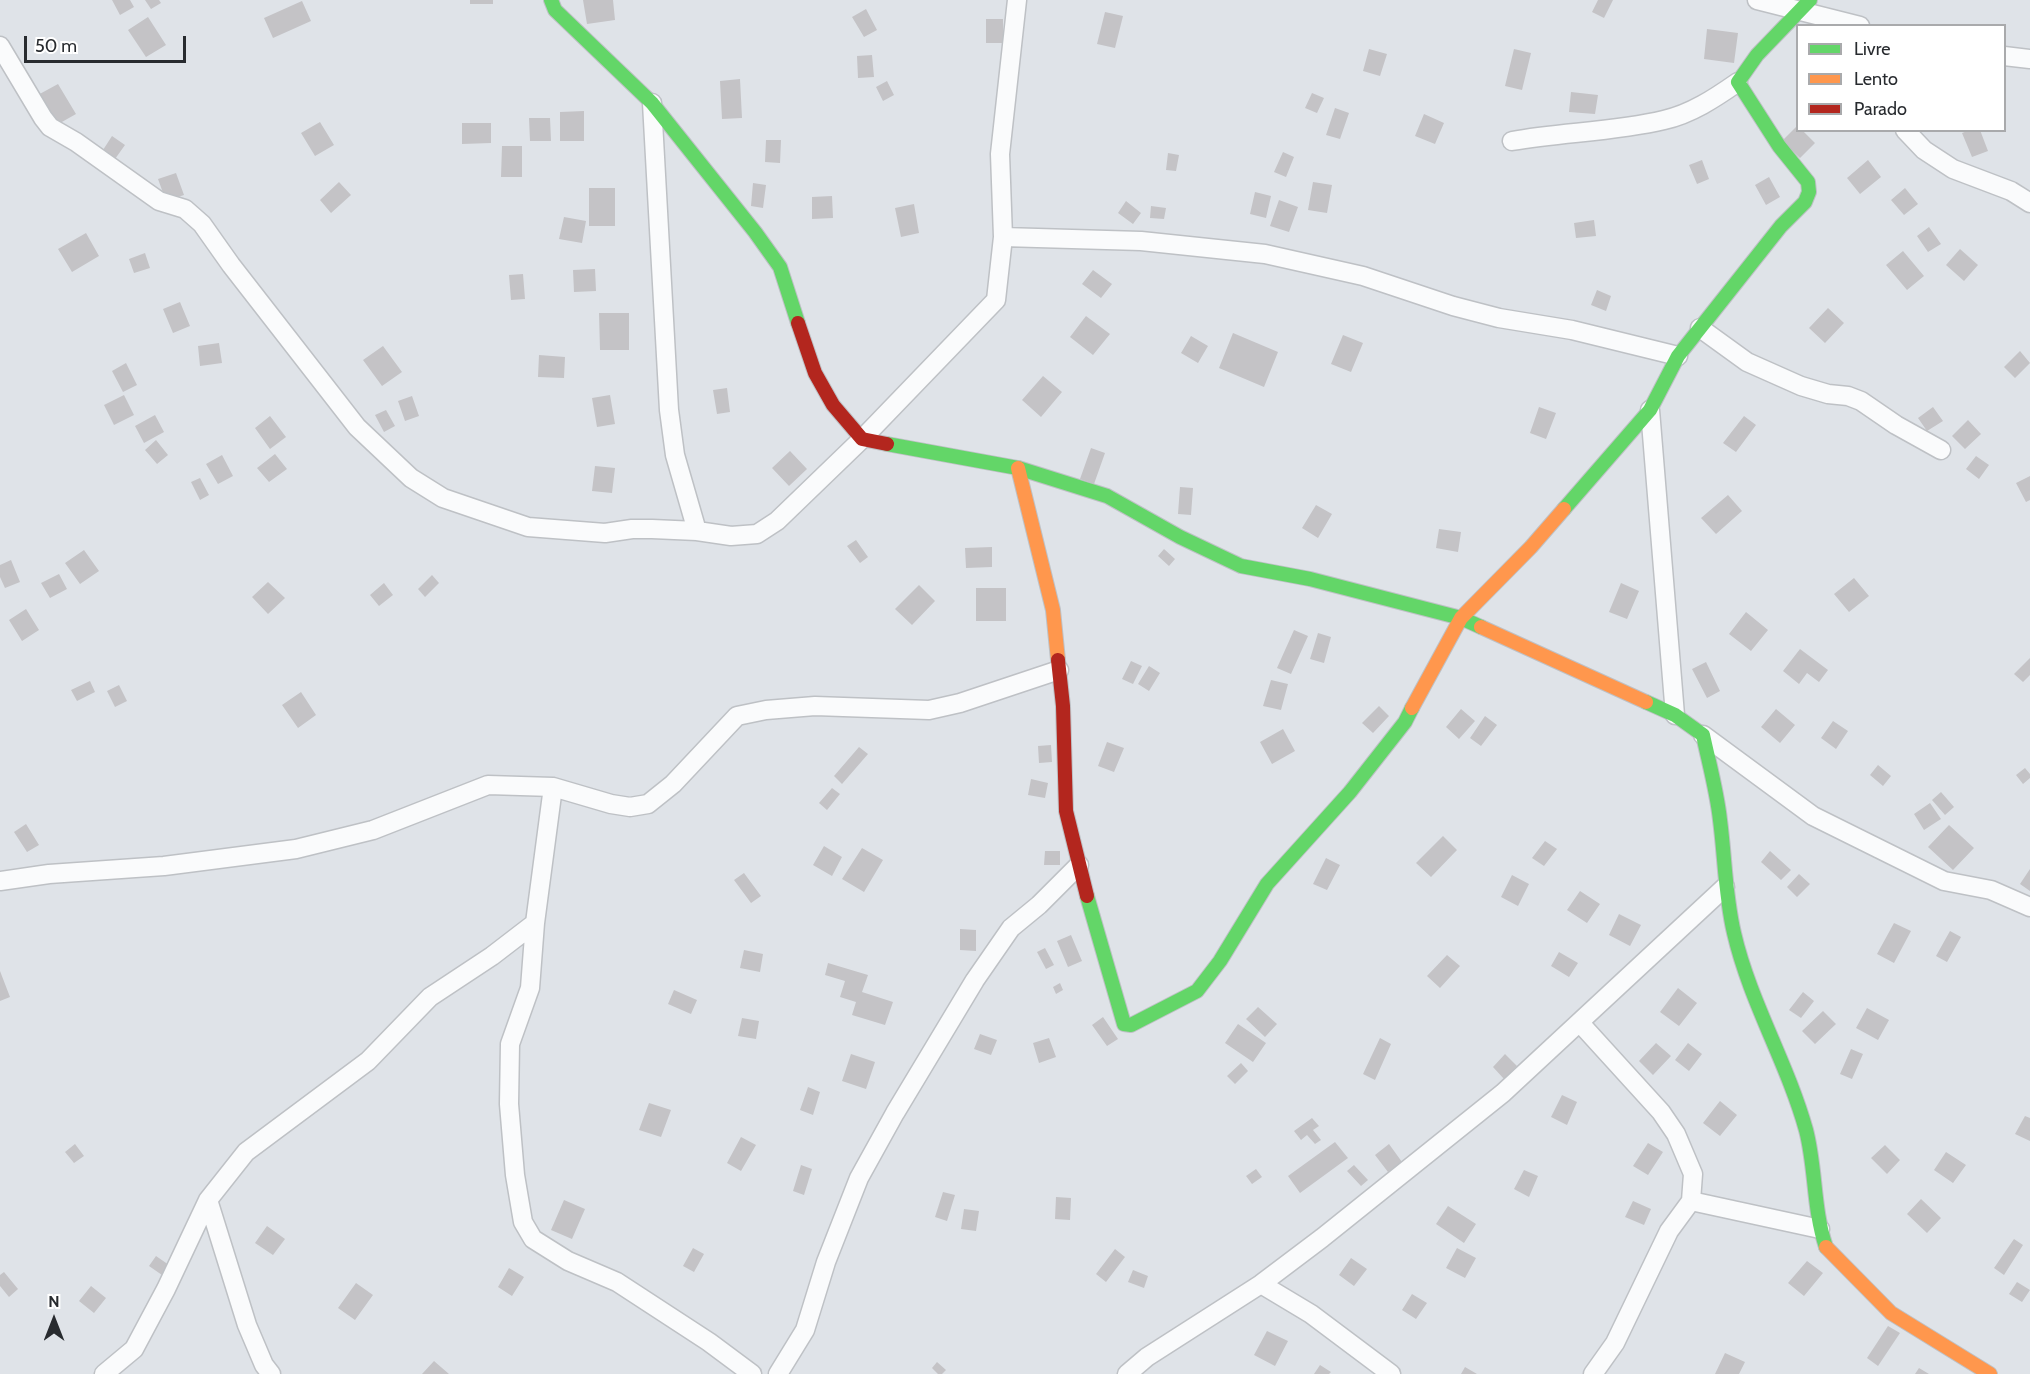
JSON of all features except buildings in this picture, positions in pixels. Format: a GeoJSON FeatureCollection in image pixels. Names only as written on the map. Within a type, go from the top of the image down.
{"type":"FeatureCollection","features":[{"type":"Feature","properties":{"kind":"street"},"geometry":{"type":"LineString","coordinates":[[551,0],[555,10],[652,102],[780,267],[815,373],[833,405],[862,440],[1018,468],[1107,496],[1180,537],[1241,566],[1310,579],[1461,618],[1675,715],[1813,816],[1944,881],[1991,890],[2030,907]]}},
{"type":"Feature","properties":{"kind":"street"},"geometry":{"type":"LineString","coordinates":[[0,46],[50,127],[76,142],[159,201],[185,209],[202,224],[231,265],[357,427],[411,478],[443,498],[528,527],[605,533],[632,529],[697,531],[731,536],[757,534],[777,522],[862,440],[996,300],[1003,237],[1000,154],[1017,0]]}},
{"type":"Feature","properties":{"kind":"street"},"geometry":{"type":"LineString","coordinates":[[1757,0],[1800,14],[1850,24]]}},
{"type":"Feature","properties":{"kind":"street"},"geometry":{"type":"LineString","coordinates":[[1512,141],[1665,120],[1703,105],[1738,82],[1757,55],[1800,14]]}},
{"type":"Feature","properties":{"kind":"street"},"geometry":{"type":"LineString","coordinates":[[2006,56],[2030,59]]}},
{"type":"Feature","properties":{"kind":"street"},"geometry":{"type":"LineString","coordinates":[[1018,468],[1053,610],[1063,706],[1066,811],[1120,1015],[1124,1024],[1131,1025],[1197,991],[1220,961],[1267,884],[1350,792],[1405,722],[1461,618],[1531,547],[1650,410],[1678,356],[1781,225],[1805,202],[1809,192],[1808,182],[1779,146],[1738,82]]}},
{"type":"Feature","properties":{"kind":"street"},"geometry":{"type":"LineString","coordinates":[[652,102],[669,410],[675,455],[697,531]]}},
{"type":"Feature","properties":{"kind":"street"},"geometry":{"type":"LineString","coordinates":[[1907,132],[1924,150],[1953,169],[2011,191],[2030,203]]}},
{"type":"Feature","properties":{"kind":"street"},"geometry":{"type":"LineString","coordinates":[[1003,237],[1141,241],[1265,254],[1363,276],[1453,306],[1499,318],[1572,330],[1678,356]]}},
{"type":"Feature","properties":{"kind":"street"},"geometry":{"type":"LineString","coordinates":[[1700,328],[1747,362],[1800,386],[1861,401],[1896,425],[1941,450]]}},
{"type":"Feature","properties":{"kind":"street"},"geometry":{"type":"LineString","coordinates":[[1650,410],[1675,715]]}},
{"type":"Feature","properties":{"kind":"street"},"geometry":{"type":"LineString","coordinates":[[0,881],[49,874],[164,866],[296,849],[373,830],[488,786],[553,787],[611,804],[630,807],[648,804],[673,784],[737,716],[766,710],[815,706],[928,710],[960,703],[1059,670]]}},
{"type":"Feature","properties":{"kind":"street"},"geometry":{"type":"LineString","coordinates":[[1702,735],[1720,819],[1725,886],[1734,934],[1752,994],[1783,1066],[1806,1131],[1820,1229],[1827,1249],[1891,1313],[1990,1374]]}},
{"type":"Feature","properties":{"kind":"street"},"geometry":{"type":"LineString","coordinates":[[553,787],[535,923],[530,988],[510,1044],[514,1175],[523,1222],[533,1239],[568,1261],[617,1282],[709,1342],[752,1374]]}},
{"type":"Feature","properties":{"kind":"street"},"geometry":{"type":"LineString","coordinates":[[778,1374],[805,1330],[826,1262],[859,1178],[896,1113],[975,980],[1011,928],[1039,905],[1079,865]]}},
{"type":"Feature","properties":{"kind":"street"},"geometry":{"type":"LineString","coordinates":[[1127,1374],[1147,1357],[1262,1284],[1503,1093],[1725,886]]}},
{"type":"Feature","properties":{"kind":"street"},"geometry":{"type":"LineString","coordinates":[[104,1374],[134,1349],[166,1289],[208,1200],[246,1152],[368,1061],[430,997],[492,956],[535,923]]}},
{"type":"Feature","properties":{"kind":"street"},"geometry":{"type":"LineString","coordinates":[[1580,1023],[1661,1112],[1676,1134],[1694,1174],[1691,1200],[1669,1232],[1615,1343],[1593,1374]]}},
{"type":"Feature","properties":{"kind":"street"},"geometry":{"type":"LineString","coordinates":[[208,1200],[247,1325],[264,1365],[271,1374]]}},
{"type":"Feature","properties":{"kind":"street"},"geometry":{"type":"LineString","coordinates":[[1691,1200],[1820,1229]]}},
{"type":"Feature","properties":{"kind":"street"},"geometry":{"type":"LineString","coordinates":[[1262,1284],[1311,1314],[1391,1374]]}},
{"type":"Feature","properties":{"kind":"traffic: fast"},"geometry":{"type":"LineString","coordinates":[[551,0],[555,10],[652,103],[755,232],[780,267],[798,323]]}},
{"type":"Feature","properties":{"kind":"traffic: fast"},"geometry":{"type":"LineString","coordinates":[[1564,509],[1650,410],[1678,356],[1781,226],[1805,202],[1809,192],[1808,182],[1779,146],[1738,82],[1757,55],[1810,0]]}},
{"type":"Feature","properties":{"kind":"traffic: fast"},"geometry":{"type":"LineString","coordinates":[[887,444],[1018,468],[1107,496],[1180,537],[1241,566],[1310,579],[1461,618],[1481,627]]}},
{"type":"Feature","properties":{"kind":"traffic: fast"},"geometry":{"type":"LineString","coordinates":[[1646,702],[1675,715],[1703,735],[1719,809],[1727,891],[1734,933],[1749,983],[1789,1080],[1806,1130],[1819,1218],[1826,1247]]}},
{"type":"Feature","properties":{"kind":"traffic: fast"},"geometry":{"type":"LineString","coordinates":[[1087,896],[1124,1024],[1131,1025],[1197,991],[1220,961],[1267,884],[1350,792],[1405,722],[1412,708]]}},
{"type":"Feature","properties":{"kind":"traffic: slow"},"geometry":{"type":"LineString","coordinates":[[1018,468],[1053,610],[1058,660]]}},
{"type":"Feature","properties":{"kind":"traffic: slow"},"geometry":{"type":"LineString","coordinates":[[1412,708],[1461,618],[1531,547],[1564,509]]}},
{"type":"Feature","properties":{"kind":"traffic: slow"},"geometry":{"type":"LineString","coordinates":[[1481,627],[1646,702]]}},
{"type":"Feature","properties":{"kind":"traffic: slow"},"geometry":{"type":"LineString","coordinates":[[1826,1247],[1891,1313],[1990,1374]]}},
{"type":"Feature","properties":{"kind":"traffic: jam"},"geometry":{"type":"LineString","coordinates":[[798,323],[815,373],[833,405],[862,439],[887,444]]}},
{"type":"Feature","properties":{"kind":"traffic: jam"},"geometry":{"type":"LineString","coordinates":[[1058,660],[1063,706],[1066,811],[1087,896]]}}]}
